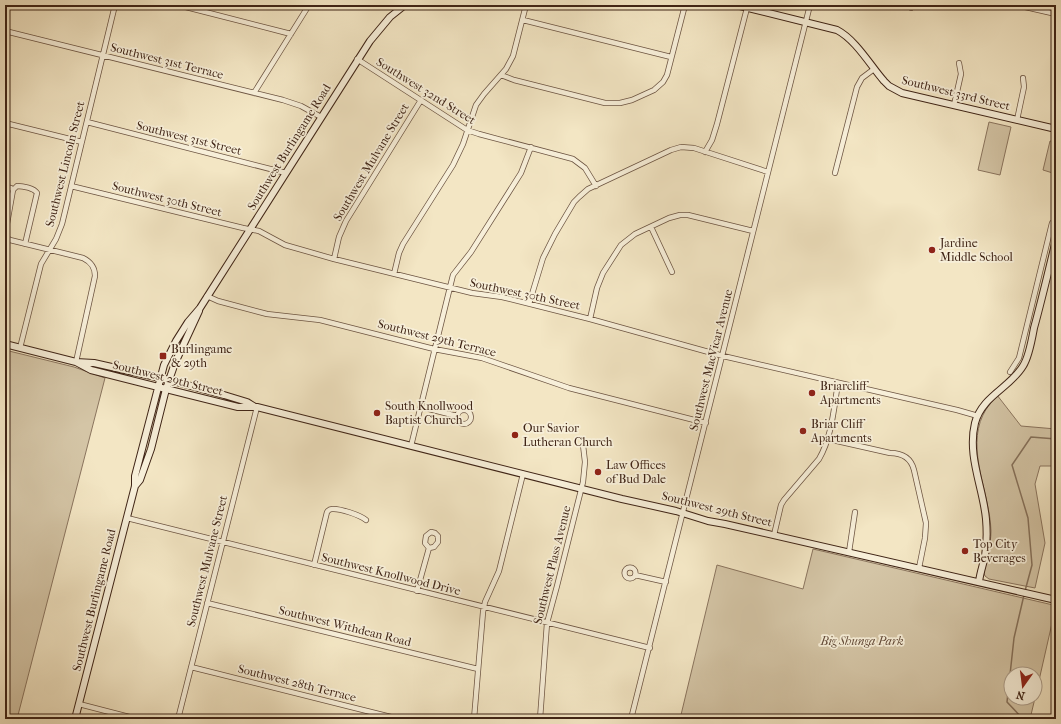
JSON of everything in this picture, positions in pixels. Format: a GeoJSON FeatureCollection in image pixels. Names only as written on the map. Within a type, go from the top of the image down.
{"type":"FeatureCollection","features":[{"type":"Feature","properties":{"kind":"main road","name":"Southwest Burlingame Road"},"geometry":{"type":"LineString","coordinates":[[136,486],[135,476],[159,379],[176,341],[188,322],[200,308],[357,59],[376,33],[390,17],[404,5]]}},
{"type":"Feature","properties":{"kind":"main road","name":"Southwest 33rd Street"},"geometry":{"type":"LineString","coordinates":[[736,5],[830,28],[843,33],[852,41],[889,86],[902,94],[1056,129]]}},
{"type":"Feature","properties":{"kind":"main road"},"geometry":{"type":"LineString","coordinates":[[979,582],[985,556],[987,529],[985,508],[972,449],[973,432],[978,416],[987,401],[1012,380],[1024,365],[1056,240]]}},
{"type":"Feature","properties":{"kind":"main road","name":"Southwest Burlingame Road"},"geometry":{"type":"LineString","coordinates":[[75,719],[136,486],[140,480],[151,449],[166,389],[175,363],[196,320],[200,308]]}},
{"type":"Feature","properties":{"kind":"main road","name":"Southwest 29th Street"},"geometry":{"type":"LineString","coordinates":[[5,344],[76,362],[94,363],[159,379],[169,380],[247,402],[257,407],[581,489],[664,508],[708,521],[1056,600]]}},
{"type":"Feature","properties":{"kind":"main road","name":"Southwest 29th Street"},"geometry":{"type":"LineString","coordinates":[[76,362],[91,370],[238,407],[257,407]]}},
{"type":"Feature","properties":{"kind":"street","name":"Southwest Lincoln Street"},"geometry":{"type":"LineString","coordinates":[[20,348],[41,264],[56,239],[62,224],[115,5]]}},
{"type":"Feature","properties":{"kind":"street"},"geometry":{"type":"LineString","coordinates":[[178,5],[291,34]]}},
{"type":"Feature","properties":{"kind":"street"},"geometry":{"type":"LineString","coordinates":[[254,93],[309,5]]}},
{"type":"Feature","properties":{"kind":"street"},"geometry":{"type":"LineString","coordinates":[[394,274],[399,253],[403,244],[453,165],[463,144],[476,106],[484,94],[501,75],[513,56],[526,5]]}},
{"type":"Feature","properties":{"kind":"street"},"geometry":{"type":"LineString","coordinates":[[501,75],[514,80],[605,103],[620,103],[647,94],[659,87],[667,75],[685,5]]}},
{"type":"Feature","properties":{"kind":"street","name":"Southwest MacVicar Avenue"},"geometry":{"type":"LineString","coordinates":[[632,719],[810,5]]}},
{"type":"Feature","properties":{"kind":"street"},"geometry":{"type":"LineString","coordinates":[[1016,5],[1056,14]]}},
{"type":"Feature","properties":{"kind":"street"},"geometry":{"type":"LineString","coordinates":[[706,152],[717,124],[747,8]]}},
{"type":"Feature","properties":{"kind":"street"},"geometry":{"type":"LineString","coordinates":[[523,20],[671,57]]}},
{"type":"Feature","properties":{"kind":"street","name":"Southwest 31st Terrace"},"geometry":{"type":"LineString","coordinates":[[5,31],[294,103],[321,117]]}},
{"type":"Feature","properties":{"kind":"street","name":"Southwest 32nd Street"},"geometry":{"type":"LineString","coordinates":[[357,59],[467,130],[573,159],[585,168],[596,186]]}},
{"type":"Feature","properties":{"kind":"street"},"geometry":{"type":"LineString","coordinates":[[954,105],[961,74],[959,63]]}},
{"type":"Feature","properties":{"kind":"street"},"geometry":{"type":"LineString","coordinates":[[836,172],[857,87],[862,78],[874,69]]}},
{"type":"Feature","properties":{"kind":"street"},"geometry":{"type":"LineString","coordinates":[[1017,120],[1024,87],[1023,78]]}},
{"type":"Feature","properties":{"kind":"street","name":"Southwest Mulvane Street"},"geometry":{"type":"LineString","coordinates":[[334,259],[339,236],[346,221],[421,100]]}},
{"type":"Feature","properties":{"kind":"street","name":"Southwest 31st Street"},"geometry":{"type":"LineString","coordinates":[[86,122],[286,173]]}},
{"type":"Feature","properties":{"kind":"street"},"geometry":{"type":"LineString","coordinates":[[5,123],[82,142]]}},
{"type":"Feature","properties":{"kind":"street"},"geometry":{"type":"LineString","coordinates":[[411,446],[449,288],[455,272],[471,252],[521,173],[530,147]]}},
{"type":"Feature","properties":{"kind":"street"},"geometry":{"type":"LineString","coordinates":[[529,304],[543,258],[555,234],[579,196],[588,189],[671,150],[681,147],[690,147],[768,172]]}},
{"type":"Feature","properties":{"kind":"street"},"geometry":{"type":"LineString","coordinates":[[25,244],[37,193],[32,189],[17,186],[13,190],[5,236],[10,240],[25,244],[49,250],[83,258],[90,262],[94,267],[95,276],[76,362]]}},
{"type":"Feature","properties":{"kind":"street","name":"Southwest 30th Street"},"geometry":{"type":"LineString","coordinates":[[71,186],[259,231],[278,242],[296,249],[334,259],[449,288],[502,297],[590,319],[723,356],[958,410],[978,416]]}},
{"type":"Feature","properties":{"kind":"street"},"geometry":{"type":"LineString","coordinates":[[5,187],[13,190]]}},
{"type":"Feature","properties":{"kind":"street"},"geometry":{"type":"LineString","coordinates":[[590,319],[599,284],[606,268],[615,252],[629,238],[676,216],[688,215],[753,231]]}},
{"type":"Feature","properties":{"kind":"street"},"geometry":{"type":"LineString","coordinates":[[1010,372],[1019,358],[1052,223],[1056,224]]}},
{"type":"Feature","properties":{"kind":"street"},"geometry":{"type":"LineString","coordinates":[[651,227],[672,272]]}},
{"type":"Feature","properties":{"kind":"street"},"geometry":{"type":"LineString","coordinates":[[1035,294],[1042,296]]}},
{"type":"Feature","properties":{"kind":"street","name":"Southwest 29th Terrace"},"geometry":{"type":"LineString","coordinates":[[207,296],[218,301],[267,314],[320,320],[434,349],[482,358],[569,388],[706,423]]}},
{"type":"Feature","properties":{"kind":"street"},"geometry":{"type":"LineString","coordinates":[[1024,339],[1031,341]]}},
{"type":"Feature","properties":{"kind":"street"},"geometry":{"type":"LineString","coordinates":[[774,535],[781,505],[819,459],[823,452],[828,439],[838,383]]}},
{"type":"Feature","properties":{"kind":"street"},"geometry":{"type":"LineString","coordinates":[[421,406],[457,416]]}},
{"type":"Feature","properties":{"kind":"street","name":"Southwest Mulvane Street"},"geometry":{"type":"LineString","coordinates":[[178,719],[257,407]]}},
{"type":"Feature","properties":{"kind":"street"},"geometry":{"type":"LineString","coordinates":[[828,439],[899,454],[910,461],[914,470],[926,523],[925,538],[918,568]]}},
{"type":"Feature","properties":{"kind":"street","name":"Southwest Plass Avenue"},"geometry":{"type":"LineString","coordinates":[[540,719],[547,623],[581,489],[585,466],[583,445]]}},
{"type":"Feature","properties":{"kind":"street"},"geometry":{"type":"LineString","coordinates":[[474,719],[484,607],[499,571],[523,474]]}},
{"type":"Feature","properties":{"kind":"street"},"geometry":{"type":"LineString","coordinates":[[314,565],[327,512],[329,510],[335,509],[361,516],[366,520]]}},
{"type":"Feature","properties":{"kind":"street"},"geometry":{"type":"LineString","coordinates":[[849,552],[855,512]]}},
{"type":"Feature","properties":{"kind":"street","name":"Southwest Knollwood Drive"},"geometry":{"type":"LineString","coordinates":[[127,518],[650,648]]}},
{"type":"Feature","properties":{"kind":"street"},"geometry":{"type":"LineString","coordinates":[[417,590],[429,548]]}},
{"type":"Feature","properties":{"kind":"street"},"geometry":{"type":"LineString","coordinates":[[635,575],[666,582]]}},
{"type":"Feature","properties":{"kind":"street","name":"Southwest Withdean Road"},"geometry":{"type":"LineString","coordinates":[[207,603],[478,669]]}},
{"type":"Feature","properties":{"kind":"street","name":"Southwest 28th Terrace"},"geometry":{"type":"LineString","coordinates":[[191,667],[399,719]]}},
{"type":"Feature","properties":{"kind":"street"},"geometry":{"type":"LineString","coordinates":[[79,704],[137,719]]}},
{"type":"Feature","properties":{"kind":"green space"},"geometry":{"type":"Polygon","coordinates":[[[989,122],[1011,127],[1000,175],[978,170],[989,122]]]}},
{"type":"Feature","properties":{"kind":"green space"},"geometry":{"type":"Polygon","coordinates":[[[1050,141],[1056,142],[1056,174],[1043,170],[1050,141]]]}},
{"type":"Feature","properties":{"kind":"green space"},"geometry":{"type":"Polygon","coordinates":[[[5,350],[74,367],[105,378],[17,719],[5,719],[5,350]]]}},
{"type":"Feature","properties":{"kind":"green space"},"geometry":{"type":"Polygon","coordinates":[[[997,395],[1021,426],[1056,429],[1056,466],[1040,466],[1035,484],[1045,543],[1035,588],[989,579],[984,573],[991,531],[990,517],[978,457],[978,429],[987,407],[997,395]]]}},
{"type":"Feature","properties":{"kind":"green space","name":"Big Shunga Park"},"geometry":{"type":"Polygon","coordinates":[[[813,549],[1053,605],[1055,610],[1042,666],[1003,666],[1003,706],[1033,706],[1030,719],[680,719],[717,565],[803,589],[813,549]]]}},
{"type":"Feature","properties":{"kind":"waterway"},"geometry":{"type":"LineString","coordinates":[[1025,591],[1032,565],[1028,518],[1012,465],[1031,437],[1056,439]]}},
{"type":"Feature","properties":{"kind":"waterway"},"geometry":{"type":"LineString","coordinates":[[1023,719],[1007,702],[1014,638],[1024,595]]}},
{"type":"Feature","properties":{"kind":"place","name":"Jardine Middle School"},"geometry":{"type":"Point","coordinates":[932,250]}},
{"type":"Feature","properties":{"kind":"place","name":"Burlingame & 29th"},"geometry":{"type":"Point","coordinates":[163,356]}},
{"type":"Feature","properties":{"kind":"place","name":"Briarcliff Apartments"},"geometry":{"type":"Point","coordinates":[812,393]}},
{"type":"Feature","properties":{"kind":"place","name":"South Knollwood Baptist Church"},"geometry":{"type":"Point","coordinates":[377,413]}},
{"type":"Feature","properties":{"kind":"place","name":"Briar Cliff Apartments"},"geometry":{"type":"Point","coordinates":[803,431]}},
{"type":"Feature","properties":{"kind":"place","name":"Our Savior Lutheran Church"},"geometry":{"type":"Point","coordinates":[515,435]}},
{"type":"Feature","properties":{"kind":"place","name":"Law Offices of Bud Dale"},"geometry":{"type":"Point","coordinates":[598,472]}},
{"type":"Feature","properties":{"kind":"place","name":"Top City Beverages"},"geometry":{"type":"Point","coordinates":[965,551]}}]}
